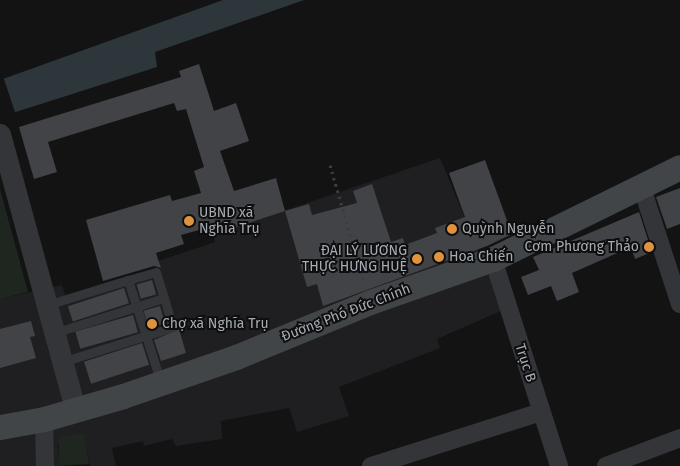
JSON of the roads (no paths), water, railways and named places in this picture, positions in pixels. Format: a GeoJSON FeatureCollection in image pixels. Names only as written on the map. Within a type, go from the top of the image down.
{"type":"FeatureCollection","features":[{"type":"Feature","properties":{"kind":"main road","name":"Đường Phó Đức Chính"},"geometry":{"type":"LineString","coordinates":[[0,427],[44,419],[161,383],[236,357],[370,302],[493,259],[642,188],[680,167]]}},
{"type":"Feature","properties":{"kind":"street"},"geometry":{"type":"LineString","coordinates":[[0,134],[75,409]]}},
{"type":"Feature","properties":{"kind":"street"},"geometry":{"type":"LineString","coordinates":[[642,188],[680,304]]}},
{"type":"Feature","properties":{"kind":"street","name":"Trục B"},"geometry":{"type":"LineString","coordinates":[[493,259],[559,466]]}},
{"type":"Feature","properties":{"kind":"street"},"geometry":{"type":"LineString","coordinates":[[371,466],[541,412]]}},
{"type":"Feature","properties":{"kind":"street"},"geometry":{"type":"LineString","coordinates":[[44,419],[45,466]]}},
{"type":"Feature","properties":{"kind":"street"},"geometry":{"type":"LineString","coordinates":[[606,466],[680,438]]}},
{"type":"Feature","properties":{"kind":"lane"},"geometry":{"type":"LineString","coordinates":[[47,306],[156,272],[173,327],[62,362]]}},
{"type":"Feature","properties":{"kind":"lane"},"geometry":{"type":"LineString","coordinates":[[128,280],[161,383]]}},
{"type":"Feature","properties":{"kind":"lane"},"geometry":{"type":"LineString","coordinates":[[54,334],[164,298]]}},
{"type":"Feature","properties":{"kind":"place","name":"UBND xã Nghĩa Trụ"},"geometry":{"type":"Point","coordinates":[189,221]}},
{"type":"Feature","properties":{"kind":"place","name":"Quỳnh Nguyễn"},"geometry":{"type":"Point","coordinates":[452,229]}},
{"type":"Feature","properties":{"kind":"place","name":"Cơm Phương Thảo"},"geometry":{"type":"Point","coordinates":[649,247]}},
{"type":"Feature","properties":{"kind":"place","name":"Hoa Chiến"},"geometry":{"type":"Point","coordinates":[439,257]}},
{"type":"Feature","properties":{"kind":"place","name":"ĐẠI LÝ LƯƠNG THỰC HƯNG HUỆ"},"geometry":{"type":"Point","coordinates":[417,259]}},
{"type":"Feature","properties":{"kind":"place","name":"Chợ xã Nghĩa Trụ"},"geometry":{"type":"Point","coordinates":[152,324]}}]}
